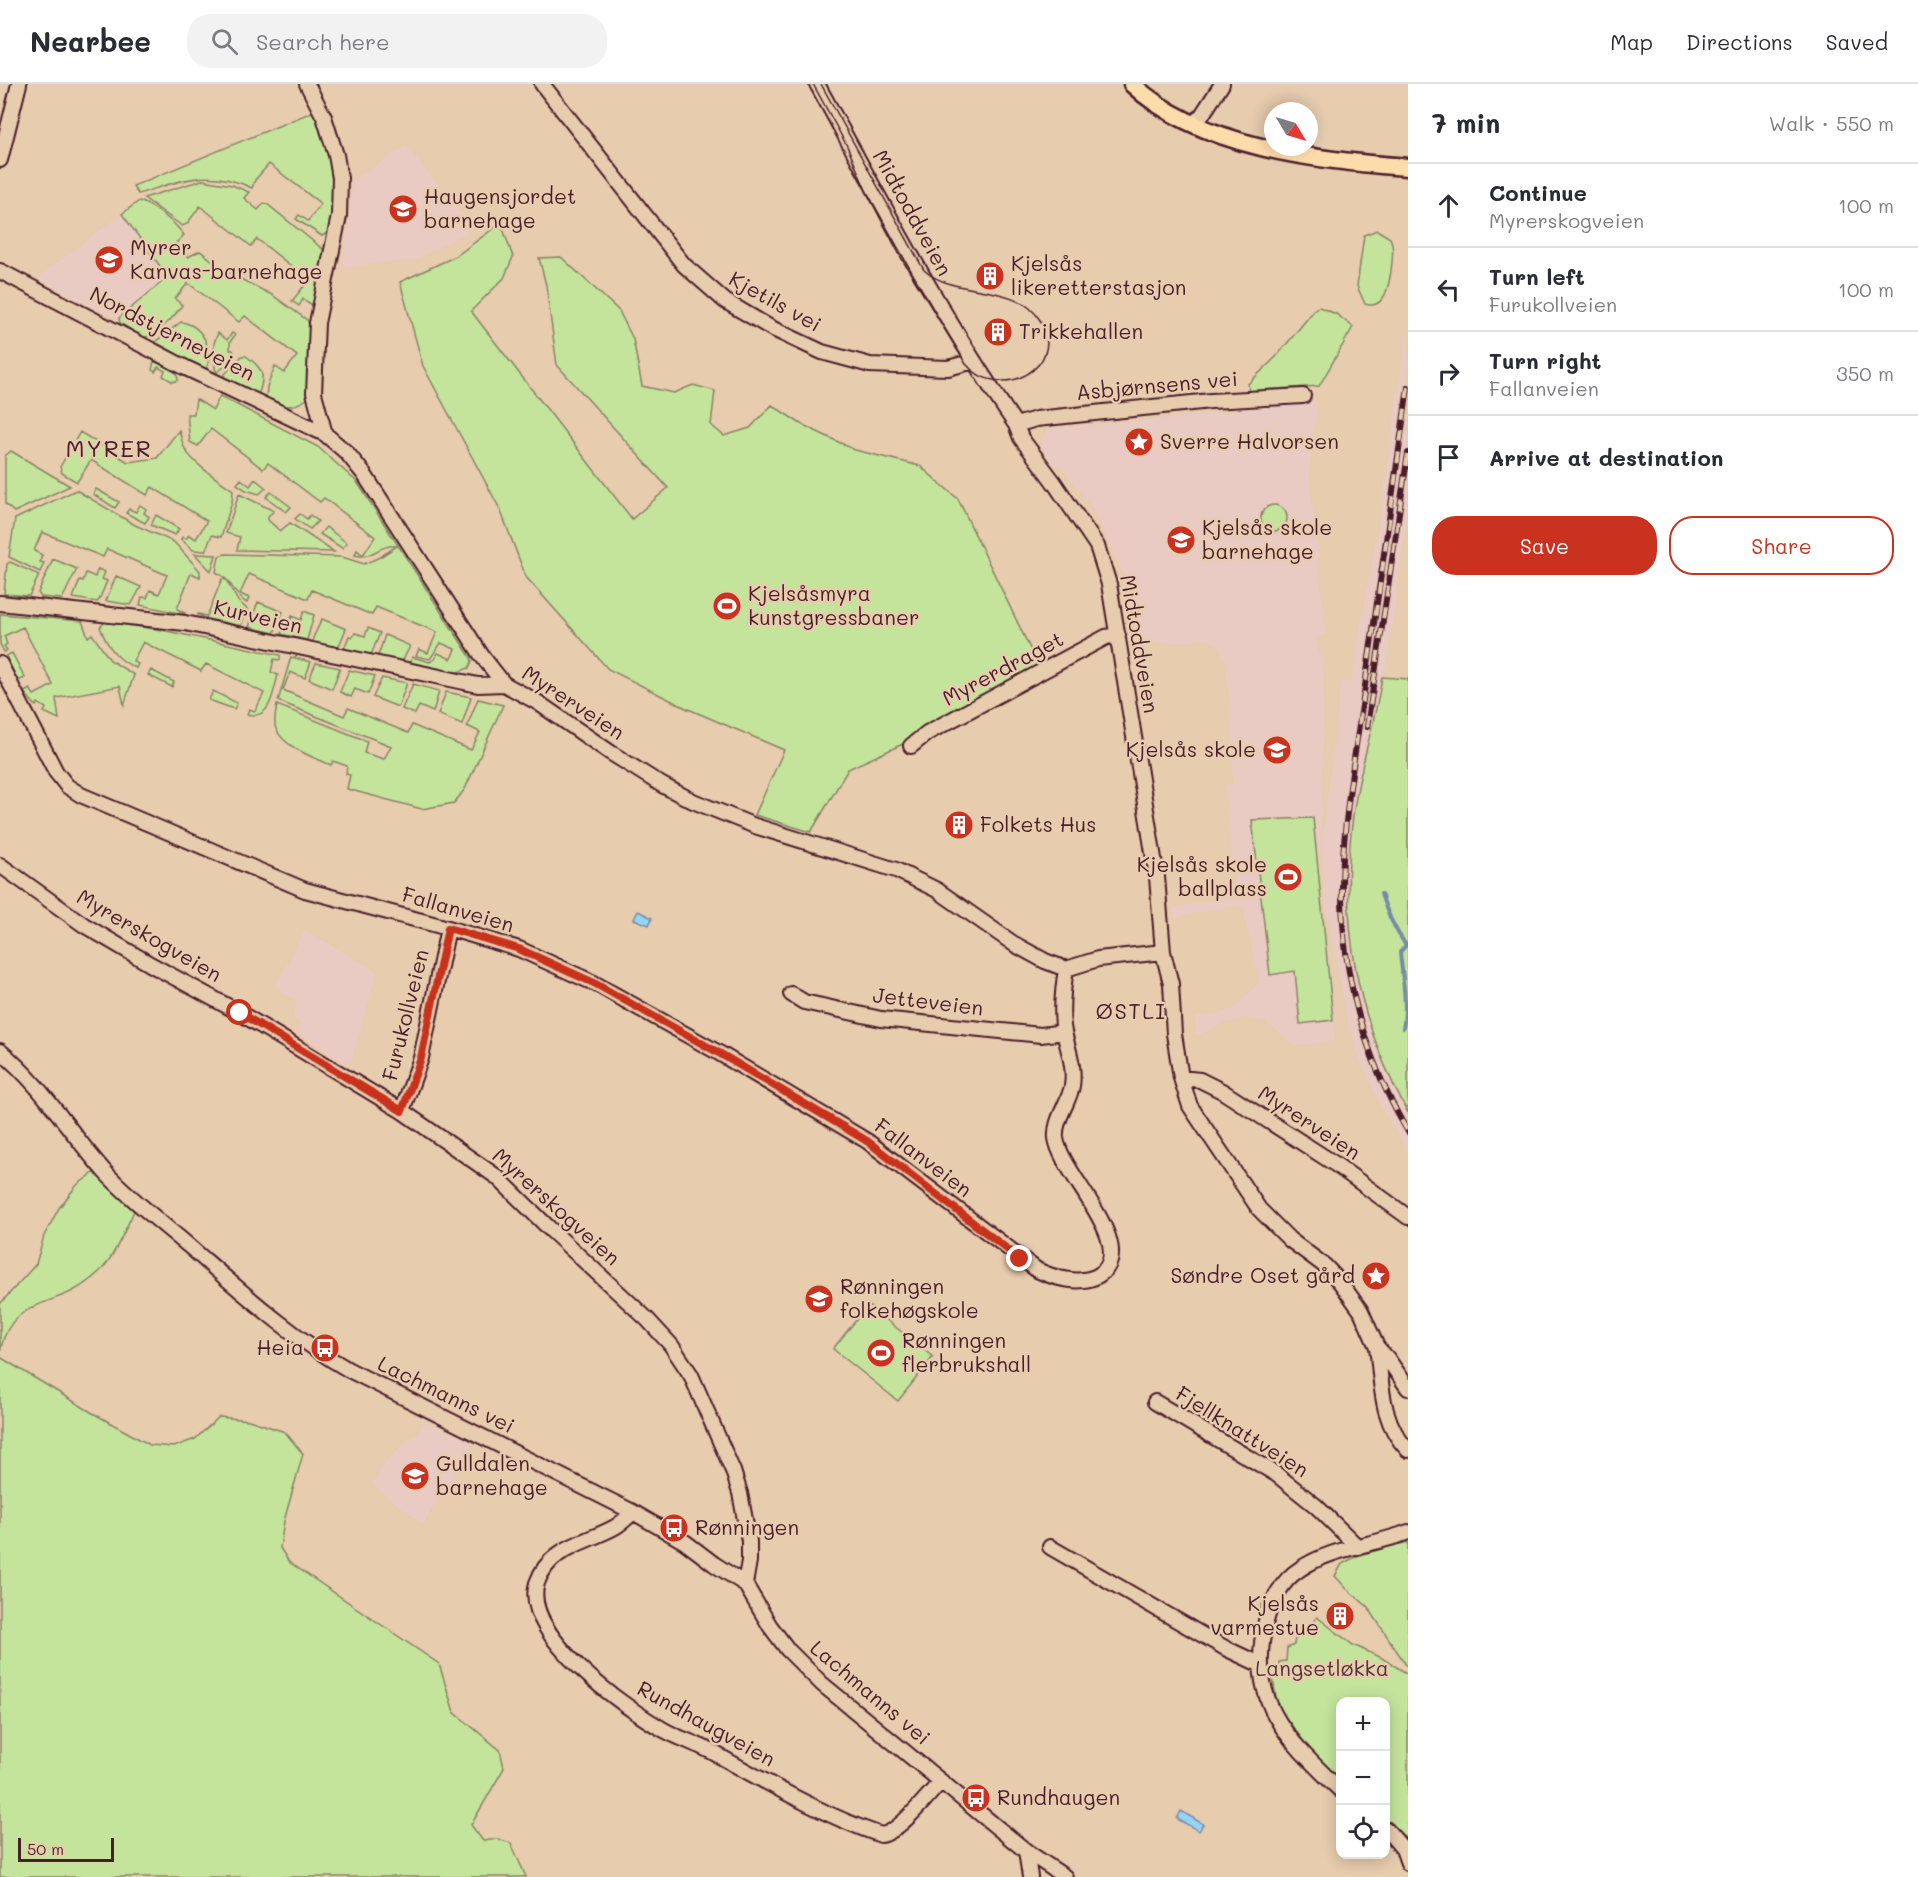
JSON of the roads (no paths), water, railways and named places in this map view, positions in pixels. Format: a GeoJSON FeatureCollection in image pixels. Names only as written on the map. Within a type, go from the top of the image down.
{"type":"FeatureCollection","features":[{"type":"Feature","properties":{"kind":"main road"},"geometry":{"type":"LineString","coordinates":[[1132,84],[1157,105],[1194,124],[1234,138],[1277,150],[1345,161],[1408,167]]}},
{"type":"Feature","properties":{"kind":"street"},"geometry":{"type":"LineString","coordinates":[[0,160],[19,84]]}},
{"type":"Feature","properties":{"kind":"street"},"geometry":{"type":"LineString","coordinates":[[307,84],[317,100],[327,126],[340,178],[339,216],[317,323],[314,393],[325,434]]}},
{"type":"Feature","properties":{"kind":"street","name":"Kjetils vei"},"geometry":{"type":"LineString","coordinates":[[542,84],[684,265],[725,301],[771,328],[822,352],[870,365],[948,368],[974,361]]}},
{"type":"Feature","properties":{"kind":"street","name":"Midtoddveien"},"geometry":{"type":"LineString","coordinates":[[817,84],[919,269],[974,361],[1022,438],[1097,546],[1109,584],[1118,635],[1156,878],[1163,952],[1171,984],[1174,1034],[1181,1078],[1196,1116],[1259,1209],[1290,1240],[1324,1266],[1340,1282],[1361,1311],[1377,1347],[1408,1388]]}},
{"type":"Feature","properties":{"kind":"street"},"geometry":{"type":"LineString","coordinates":[[1194,124],[1222,84]]}},
{"type":"Feature","properties":{"kind":"street","name":"Nordstjerneveien"},"geometry":{"type":"LineString","coordinates":[[0,270],[186,368],[325,434]]}},
{"type":"Feature","properties":{"kind":"street","name":"Asbjørnsens vei"},"geometry":{"type":"LineString","coordinates":[[1016,425],[1036,419],[1211,402],[1303,396]]}},
{"type":"Feature","properties":{"kind":"street","name":"Myrerveien"},"geometry":{"type":"LineString","coordinates":[[325,434],[347,453],[363,474],[483,656],[504,684],[537,702],[611,753],[685,797],[755,826],[896,870],[937,890],[1022,949],[1066,969]]}},
{"type":"Feature","properties":{"kind":"street","name":"Kurveien"},"geometry":{"type":"LineString","coordinates":[[0,603],[185,623],[478,685],[504,684]]}},
{"type":"Feature","properties":{"kind":"street","name":"Myrerdraget"},"geometry":{"type":"LineString","coordinates":[[911,746],[927,734],[993,697],[1106,637],[1118,635]]}},
{"type":"Feature","properties":{"kind":"street","name":"Fallanveien"},"geometry":{"type":"LineString","coordinates":[[0,664],[56,772],[67,786],[81,795],[305,890],[519,949],[594,983],[867,1141],[1020,1259],[1047,1275],[1078,1280],[1100,1274],[1112,1250],[1105,1227],[1067,1166],[1056,1138],[1072,1085],[1072,1060],[1064,1032]]}},
{"type":"Feature","properties":{"kind":"street","name":"Myrerskogveien"},"geometry":{"type":"LineString","coordinates":[[0,865],[84,925],[240,1013],[402,1111],[497,1177],[647,1319],[671,1345],[691,1375],[734,1470],[749,1541],[749,1561],[745,1584]]}},
{"type":"Feature","properties":{"kind":"street","name":"Furukollveien"},"geometry":{"type":"LineString","coordinates":[[402,1111],[421,1058],[448,928]]}},
{"type":"Feature","properties":{"kind":"street"},"geometry":{"type":"LineString","coordinates":[[1064,1032],[1066,969],[1098,959],[1163,952]]}},
{"type":"Feature","properties":{"kind":"street","name":"Jetteveien"},"geometry":{"type":"LineString","coordinates":[[791,994],[804,1002],[881,1019],[1041,1035],[1064,1032]]}},
{"type":"Feature","properties":{"kind":"street","name":"Lachmanns vei"},"geometry":{"type":"LineString","coordinates":[[0,1051],[32,1082],[96,1162],[117,1184],[296,1336],[364,1378],[633,1512],[685,1542],[745,1584],[770,1626],[798,1661],[822,1684],[1026,1851],[1065,1877]]}},
{"type":"Feature","properties":{"kind":"street","name":"Myrerveien"},"geometry":{"type":"LineString","coordinates":[[1181,1078],[1200,1080],[1222,1091],[1335,1164],[1408,1217]]}},
{"type":"Feature","properties":{"kind":"street"},"geometry":{"type":"LineString","coordinates":[[1377,1347],[1386,1415],[1400,1442],[1408,1450]]}},
{"type":"Feature","properties":{"kind":"street","name":"Fjellknattveien"},"geometry":{"type":"LineString","coordinates":[[1155,1402],[1276,1474],[1316,1506],[1358,1546]]}},
{"type":"Feature","properties":{"kind":"street","name":"Rundhaugveien"},"geometry":{"type":"LineString","coordinates":[[633,1512],[616,1527],[560,1552],[541,1574],[535,1594],[537,1611],[553,1639],[600,1684],[634,1711],[665,1730],[704,1748],[815,1809],[881,1835],[886,1835],[900,1824],[941,1781]]}},
{"type":"Feature","properties":{"kind":"street"},"geometry":{"type":"LineString","coordinates":[[1336,1785],[1293,1742],[1273,1713],[1264,1693],[1261,1665],[1263,1633],[1269,1612],[1284,1584],[1299,1569],[1313,1561],[1408,1532]]}},
{"type":"Feature","properties":{"kind":"street"},"geometry":{"type":"LineString","coordinates":[[1050,1547],[1225,1648],[1261,1665]]}},
{"type":"Feature","properties":{"kind":"street"},"geometry":{"type":"LineString","coordinates":[[1390,1834],[1403,1849],[1408,1863]]}},
{"type":"Feature","properties":{"kind":"street"},"geometry":{"type":"LineString","coordinates":[[1026,1851],[1030,1877]]}},
{"type":"Feature","properties":{"kind":"water"},"geometry":{"type":"Polygon","coordinates":[[[638,911],[652,918],[649,925],[634,919],[638,911]]]}},
{"type":"Feature","properties":{"kind":"water"},"geometry":{"type":"Polygon","coordinates":[[[1181,1811],[1203,1824],[1199,1831],[1177,1819],[1181,1811]]]}},
{"type":"Feature","properties":{"kind":"waterway"},"geometry":{"type":"LineString","coordinates":[[1381,894],[1391,920],[1405,944]]}},
{"type":"Feature","properties":{"kind":"waterway"},"geometry":{"type":"LineString","coordinates":[[1403,1028],[1405,1001],[1400,952],[1408,943]]}},
{"type":"Feature","properties":{"kind":"tram line"},"geometry":{"type":"LineString","coordinates":[[813,84],[847,146],[868,195],[903,261],[966,364],[980,376],[996,381],[1012,380],[1026,375],[1038,365],[1045,352],[1046,337],[1040,320],[1016,299],[952,284],[937,279],[924,270],[821,84]]}},
{"type":"Feature","properties":{"kind":"railway"},"geometry":{"type":"LineString","coordinates":[[1408,387],[1352,775],[1345,831],[1342,886],[1346,950],[1358,1013],[1379,1074],[1408,1132]]}},
{"type":"Feature","properties":{"kind":"railway"},"geometry":{"type":"LineString","coordinates":[[1367,727],[1408,453]]}},
{"type":"Feature","properties":{"kind":"place","name":"Haugensjordet barnehage"},"geometry":{"type":"Point","coordinates":[403,209]}},
{"type":"Feature","properties":{"kind":"place","name":"Myrer Kanvas-barnehage"},"geometry":{"type":"Point","coordinates":[109,260]}},
{"type":"Feature","properties":{"kind":"place","name":"Kjelsås likeretterstasjon"},"geometry":{"type":"Point","coordinates":[990,276]}},
{"type":"Feature","properties":{"kind":"place","name":"Trikkehallen"},"geometry":{"type":"Point","coordinates":[998,332]}},
{"type":"Feature","properties":{"kind":"place","name":"Sverre Halvorsen"},"geometry":{"type":"Point","coordinates":[1139,442]}},
{"type":"Feature","properties":{"kind":"place","name":"Kjelsås skole barnehage"},"geometry":{"type":"Point","coordinates":[1181,540]}},
{"type":"Feature","properties":{"kind":"place","name":"Kjelsåsmyra kunstgressbaner"},"geometry":{"type":"Point","coordinates":[727,606]}},
{"type":"Feature","properties":{"kind":"place","name":"Kjelsås skole"},"geometry":{"type":"Point","coordinates":[1277,750]}},
{"type":"Feature","properties":{"kind":"place","name":"Folkets Hus"},"geometry":{"type":"Point","coordinates":[959,825]}},
{"type":"Feature","properties":{"kind":"place","name":"Kjelsås skole ballplass"},"geometry":{"type":"Point","coordinates":[1288,877]}},
{"type":"Feature","properties":{"kind":"place","name":"Søndre Oset gård"},"geometry":{"type":"Point","coordinates":[1376,1276]}},
{"type":"Feature","properties":{"kind":"place","name":"Rønningen folkehøgskole"},"geometry":{"type":"Point","coordinates":[819,1299]}},
{"type":"Feature","properties":{"kind":"place","name":"Heia"},"geometry":{"type":"Point","coordinates":[325,1348]}},
{"type":"Feature","properties":{"kind":"place","name":"Rønningen flerbrukshall"},"geometry":{"type":"Point","coordinates":[881,1353]}},
{"type":"Feature","properties":{"kind":"place","name":"Gulldalen barnehage"},"geometry":{"type":"Point","coordinates":[415,1476]}},
{"type":"Feature","properties":{"kind":"place","name":"Rønningen"},"geometry":{"type":"Point","coordinates":[674,1528]}},
{"type":"Feature","properties":{"kind":"place","name":"Kjelsås varmestue"},"geometry":{"type":"Point","coordinates":[1340,1616]}},
{"type":"Feature","properties":{"kind":"place","name":"Rundhaugen"},"geometry":{"type":"Point","coordinates":[976,1798]}},
{"type":"Feature","properties":{"kind":"district","name":"MYRER"},"geometry":{"type":"Point","coordinates":[109,449]}},
{"type":"Feature","properties":{"kind":"district","name":"ØSTLI"},"geometry":{"type":"Point","coordinates":[1131,1011]}},
{"type":"Feature","properties":{"kind":"park label","name":"Langsetløkka"},"geometry":{"type":"Point","coordinates":[1322,1669]}}]}
